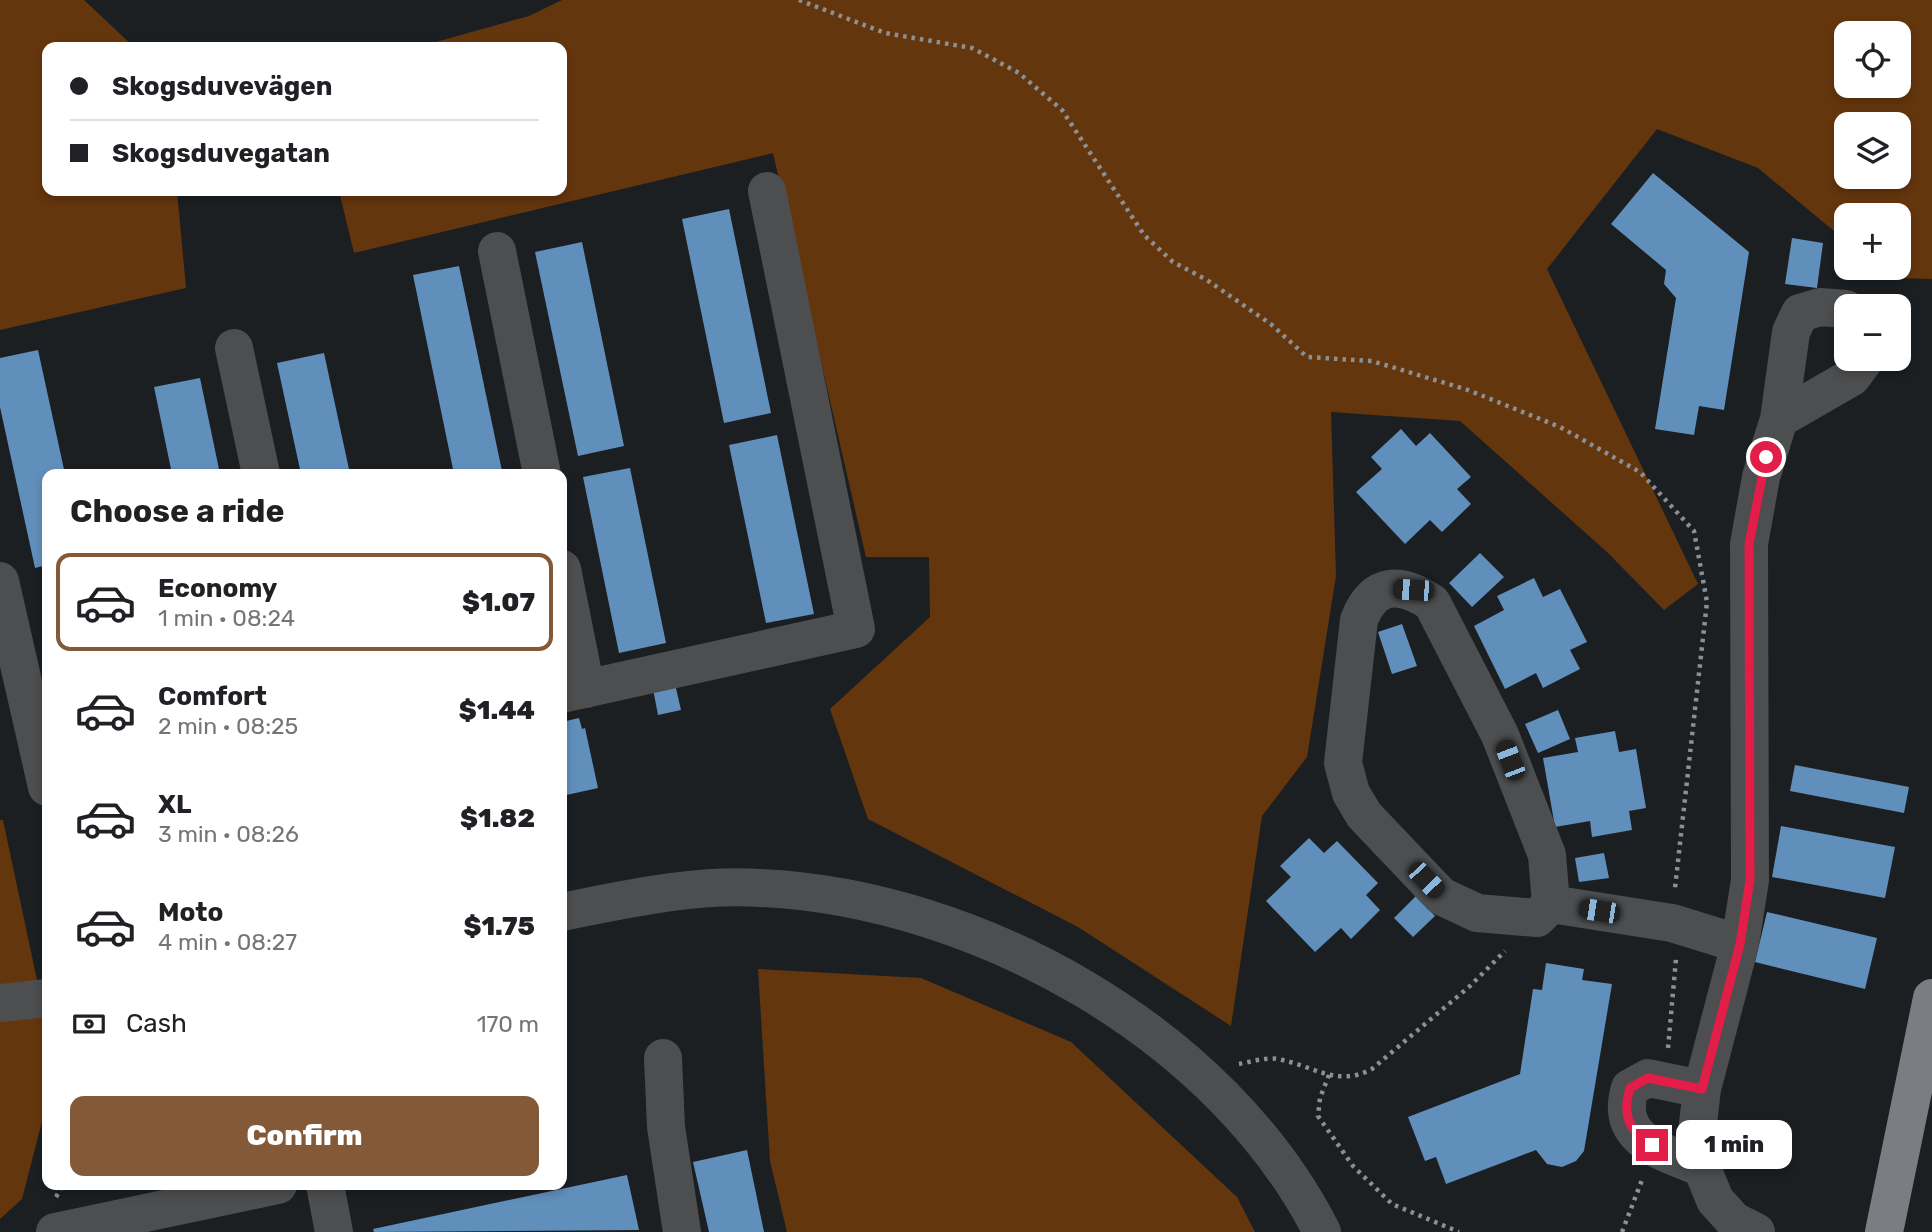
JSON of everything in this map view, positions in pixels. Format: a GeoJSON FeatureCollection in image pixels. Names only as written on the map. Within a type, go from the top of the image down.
{"type":"FeatureCollection","features":[{"type":"Feature","properties":{"kind":"main road"},"geometry":{"type":"LineString","coordinates":[[1884,1232],[1932,998]]}},
{"type":"Feature","properties":{"kind":"street"},"geometry":{"type":"LineString","coordinates":[[567,620],[574,692],[856,629],[767,191]]}},
{"type":"Feature","properties":{"kind":"street"},"geometry":{"type":"LineString","coordinates":[[497,251],[541,469]]}},
{"type":"Feature","properties":{"kind":"street"},"geometry":{"type":"LineString","coordinates":[[1756,1232],[1734,1221],[1715,1200],[1702,1168],[1697,1132],[1702,1089],[1740,944],[1750,880],[1749,544],[1761,477],[1779,419],[1791,332],[1800,313],[1820,307],[1834,308]]}},
{"type":"Feature","properties":{"kind":"street"},"geometry":{"type":"LineString","coordinates":[[234,348],[260,469]]}},
{"type":"Feature","properties":{"kind":"street"},"geometry":{"type":"LineString","coordinates":[[1779,419],[1852,377],[1856,371]]}},
{"type":"Feature","properties":{"kind":"street"},"geometry":{"type":"LineString","coordinates":[[0,582],[42,765]]}},
{"type":"Feature","properties":{"kind":"street"},"geometry":{"type":"LineString","coordinates":[[1544,911],[1547,855],[1500,736],[1432,603],[1413,590],[1394,589],[1375,594],[1364,606],[1359,620],[1343,763],[1351,793],[1364,815],[1441,896],[1477,913],[1544,911],[1671,923],[1740,944]]}},
{"type":"Feature","properties":{"kind":"street"},"geometry":{"type":"LineString","coordinates":[[567,911],[653,894],[708,888],[814,892],[875,903],[945,922],[1015,952],[1085,990],[1156,1039],[1223,1096],[1280,1163],[1322,1232]]}},
{"type":"Feature","properties":{"kind":"street"},"geometry":{"type":"LineString","coordinates":[[0,1003],[42,999]]}},
{"type":"Feature","properties":{"kind":"street"},"geometry":{"type":"LineString","coordinates":[[663,1058],[666,1127],[682,1232]]}},
{"type":"Feature","properties":{"kind":"street"},"geometry":{"type":"LineString","coordinates":[[1702,1089],[1648,1078],[1630,1088],[1624,1107],[1630,1128],[1644,1140],[1702,1168]]}},
{"type":"Feature","properties":{"kind":"street"},"geometry":{"type":"LineString","coordinates":[[55,1232],[254,1190]]}},
{"type":"Feature","properties":{"kind":"street"},"geometry":{"type":"LineString","coordinates":[[326,1190],[334,1232]]}},
{"type":"Feature","properties":{"kind":"path"},"geometry":{"type":"LineString","coordinates":[[799,0],[885,33],[972,48],[1020,73],[1062,110],[1144,235],[1173,262],[1207,280],[1272,325],[1307,357],[1372,361],[1468,390],[1560,427],[1640,472],[1695,531],[1707,602],[1671,923]]}},
{"type":"Feature","properties":{"kind":"path"},"geometry":{"type":"LineString","coordinates":[[1205,1080],[1219,1067],[1275,1058],[1329,1075],[1354,1078],[1372,1069],[1470,986],[1544,911]]}},
{"type":"Feature","properties":{"kind":"path"},"geometry":{"type":"LineString","coordinates":[[1329,1075],[1320,1098],[1318,1116],[1353,1166],[1392,1204],[1459,1232]]}},
{"type":"Feature","properties":{"kind":"shaded area"},"geometry":{"type":"Polygon","coordinates":[[[0,0],[84,0],[129,42],[42,42],[42,196],[177,196],[186,288],[0,330],[0,0]]]}},
{"type":"Feature","properties":{"kind":"shaded area"},"geometry":{"type":"Polygon","coordinates":[[[562,0],[1932,0],[1932,279],[1911,278],[1911,203],[1834,203],[1834,231],[1758,168],[1657,129],[1547,269],[1698,584],[1664,610],[1607,552],[1460,421],[1331,412],[1336,576],[1307,757],[1262,816],[1231,1026],[1078,927],[868,819],[830,709],[930,617],[929,557],[866,557],[773,153],[354,253],[340,196],[567,196],[567,42],[436,42],[529,16],[562,0]]]}},
{"type":"Feature","properties":{"kind":"shaded area"},"geometry":{"type":"Polygon","coordinates":[[[0,820],[3,820],[42,1003],[42,1121],[22,1199],[0,1219],[0,820]]]}},
{"type":"Feature","properties":{"kind":"shaded area"},"geometry":{"type":"Polygon","coordinates":[[[758,969],[921,978],[1071,1042],[1237,1197],[1255,1232],[787,1232],[770,1161],[758,969]]]}},
{"type":"Feature","properties":{"kind":"building"},"geometry":{"type":"Polygon","coordinates":[[[1653,173],[1749,252],[1724,410],[1699,406],[1694,435],[1655,429],[1676,298],[1664,284],[1666,270],[1611,224],[1653,173]]]}},
{"type":"Feature","properties":{"kind":"building"},"geometry":{"type":"Polygon","coordinates":[[[729,209],[771,413],[724,423],[682,219],[729,209]]]}},
{"type":"Feature","properties":{"kind":"building"},"geometry":{"type":"Polygon","coordinates":[[[1792,238],[1823,243],[1817,288],[1785,284],[1792,238]]]}},
{"type":"Feature","properties":{"kind":"building"},"geometry":{"type":"Polygon","coordinates":[[[582,242],[624,446],[578,456],[535,252],[582,242]]]}},
{"type":"Feature","properties":{"kind":"building"},"geometry":{"type":"Polygon","coordinates":[[[459,266],[502,469],[453,469],[413,275],[459,266]]]}},
{"type":"Feature","properties":{"kind":"building"},"geometry":{"type":"Polygon","coordinates":[[[38,350],[64,469],[42,469],[42,566],[35,568],[0,407],[0,358],[38,350]]]}},
{"type":"Feature","properties":{"kind":"building"},"geometry":{"type":"Polygon","coordinates":[[[324,353],[349,469],[300,469],[277,363],[324,353]]]}},
{"type":"Feature","properties":{"kind":"building"},"geometry":{"type":"Polygon","coordinates":[[[200,378],[219,469],[171,469],[154,387],[200,378]]]}},
{"type":"Feature","properties":{"kind":"building"},"geometry":{"type":"Polygon","coordinates":[[[1401,429],[1416,446],[1430,433],[1471,477],[1457,489],[1471,504],[1442,532],[1430,520],[1405,544],[1356,492],[1382,469],[1371,457],[1401,429]]]}},
{"type":"Feature","properties":{"kind":"building"},"geometry":{"type":"Polygon","coordinates":[[[777,435],[814,614],[766,623],[729,445],[777,435]]]}},
{"type":"Feature","properties":{"kind":"building"},"geometry":{"type":"Polygon","coordinates":[[[630,468],[666,643],[619,653],[583,477],[630,468]]]}},
{"type":"Feature","properties":{"kind":"building"},"geometry":{"type":"Polygon","coordinates":[[[1480,553],[1504,577],[1472,607],[1449,583],[1480,553]]]}},
{"type":"Feature","properties":{"kind":"building"},"geometry":{"type":"Polygon","coordinates":[[[1534,578],[1543,597],[1560,589],[1587,642],[1570,650],[1580,669],[1543,688],[1536,673],[1505,689],[1474,626],[1504,610],[1497,596],[1534,578]]]}},
{"type":"Feature","properties":{"kind":"building"},"geometry":{"type":"Polygon","coordinates":[[[1402,624],[1417,666],[1392,674],[1378,632],[1402,624]]]}},
{"type":"Feature","properties":{"kind":"building"},"geometry":{"type":"Polygon","coordinates":[[[675,684],[681,710],[658,715],[653,689],[675,684]]]}},
{"type":"Feature","properties":{"kind":"building"},"geometry":{"type":"Polygon","coordinates":[[[1558,710],[1570,739],[1538,753],[1525,724],[1558,710]]]}},
{"type":"Feature","properties":{"kind":"building"},"geometry":{"type":"Polygon","coordinates":[[[579,718],[582,729],[585,728],[598,788],[567,795],[567,721],[579,718]]]}},
{"type":"Feature","properties":{"kind":"building"},"geometry":{"type":"Polygon","coordinates":[[[1615,731],[1619,752],[1636,749],[1646,808],[1629,811],[1632,830],[1592,837],[1590,821],[1555,827],[1543,758],[1578,752],[1575,738],[1615,731]]]}},
{"type":"Feature","properties":{"kind":"building"},"geometry":{"type":"Polygon","coordinates":[[[1795,765],[1909,787],[1904,813],[1790,791],[1795,765]]]}},
{"type":"Feature","properties":{"kind":"building"},"geometry":{"type":"Polygon","coordinates":[[[1781,826],[1895,847],[1885,898],[1772,877],[1781,826]]]}},
{"type":"Feature","properties":{"kind":"building"},"geometry":{"type":"Polygon","coordinates":[[[1309,838],[1324,853],[1337,841],[1378,883],[1366,895],[1380,910],[1351,939],[1341,928],[1315,952],[1266,901],[1291,877],[1280,866],[1309,838]]]}},
{"type":"Feature","properties":{"kind":"building"},"geometry":{"type":"Polygon","coordinates":[[[1604,853],[1609,878],[1579,882],[1575,858],[1604,853]]]}},
{"type":"Feature","properties":{"kind":"building"},"geometry":{"type":"Polygon","coordinates":[[[1416,896],[1435,916],[1413,937],[1394,918],[1416,896]]]}},
{"type":"Feature","properties":{"kind":"building"},"geometry":{"type":"Polygon","coordinates":[[[1767,912],[1877,938],[1865,989],[1755,962],[1767,912]]]}},
{"type":"Feature","properties":{"kind":"building"},"geometry":{"type":"Polygon","coordinates":[[[1546,963],[1584,969],[1582,980],[1612,984],[1584,1151],[1576,1161],[1562,1167],[1547,1164],[1536,1150],[1446,1184],[1436,1157],[1425,1161],[1408,1117],[1520,1074],[1533,989],[1542,990],[1546,963]]]}},
{"type":"Feature","properties":{"kind":"building"},"geometry":{"type":"Polygon","coordinates":[[[747,1150],[764,1232],[709,1232],[693,1162],[747,1150]]]}},
{"type":"Feature","properties":{"kind":"building"},"geometry":{"type":"Polygon","coordinates":[[[627,1175],[639,1230],[374,1232],[373,1229],[567,1190],[567,1188],[627,1175]]]}},
{"type":"Feature","properties":{"kind":"route"},"geometry":{"type":"LineString","coordinates":[[1652,1145],[1630,1128],[1624,1107],[1630,1088],[1648,1078],[1702,1089],[1717,1023],[1740,944],[1750,880],[1749,544],[1766,457]]}}]}
